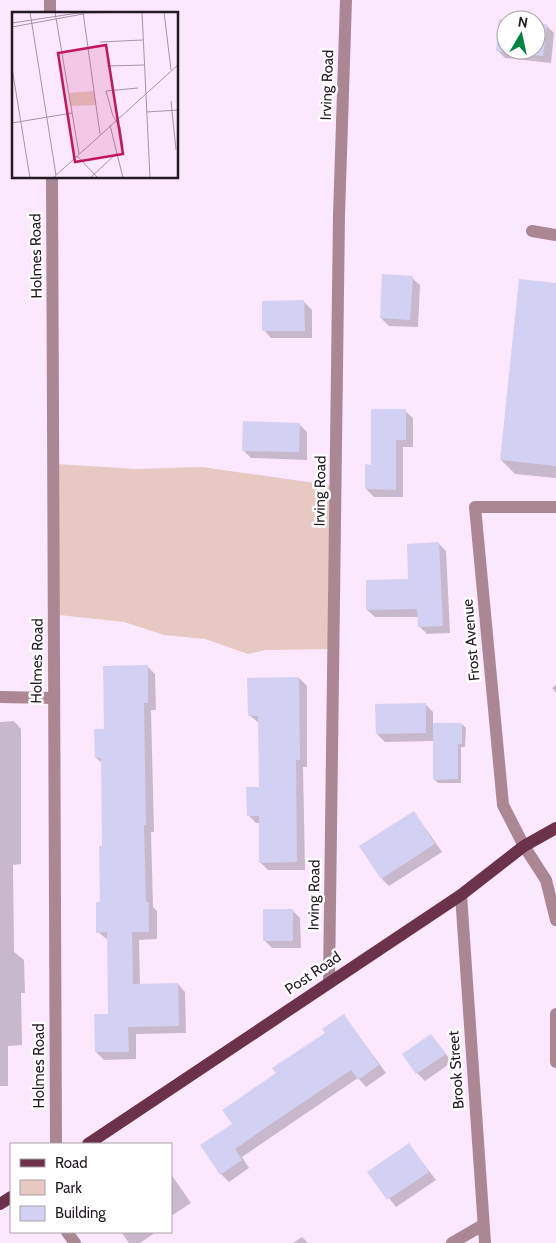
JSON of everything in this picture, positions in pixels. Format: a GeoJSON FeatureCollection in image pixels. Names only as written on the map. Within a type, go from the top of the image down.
{"type":"FeatureCollection","features":[{"type":"Feature","properties":{"kind":"main road","name":"Post Road"},"geometry":{"type":"LineString","coordinates":[[89,1143],[461,895],[524,846],[556,828]]}},
{"type":"Feature","properties":{"kind":"street","name":"Irving Road"},"geometry":{"type":"LineString","coordinates":[[329,982],[339,215],[346,0]]}},
{"type":"Feature","properties":{"kind":"street","name":"Holmes Road"},"geometry":{"type":"LineString","coordinates":[[52,179],[55,474],[53,698],[56,1143]]}},
{"type":"Feature","properties":{"kind":"street"},"geometry":{"type":"LineString","coordinates":[[532,232],[556,235]]}},
{"type":"Feature","properties":{"kind":"street","name":"Frost Avenue"},"geometry":{"type":"LineString","coordinates":[[524,846],[503,805],[475,507],[556,508]]}},
{"type":"Feature","properties":{"kind":"street"},"geometry":{"type":"LineString","coordinates":[[0,697],[53,698]]}},
{"type":"Feature","properties":{"kind":"street"},"geometry":{"type":"LineString","coordinates":[[524,846],[546,880],[556,920]]}},
{"type":"Feature","properties":{"kind":"street","name":"Brook Street"},"geometry":{"type":"LineString","coordinates":[[461,895],[485,1243]]}},
{"type":"Feature","properties":{"kind":"street"},"geometry":{"type":"LineString","coordinates":[[556,1014],[556,1062]]}},
{"type":"Feature","properties":{"kind":"street"},"geometry":{"type":"LineString","coordinates":[[452,1243],[483,1225]]}},
{"type":"Feature","properties":{"kind":"green space"},"geometry":{"type":"Polygon","coordinates":[[[57,464],[136,469],[202,467],[336,486],[333,649],[266,650],[248,654],[205,639],[164,635],[124,622],[59,615],[57,464]]]}},
{"type":"Feature","properties":{"kind":"building"},"geometry":{"type":"Polygon","coordinates":[[[382,274],[413,276],[410,320],[380,318],[382,274]]]}},
{"type":"Feature","properties":{"kind":"building"},"geometry":{"type":"Polygon","coordinates":[[[519,279],[556,283],[556,466],[500,460],[519,279]]]}},
{"type":"Feature","properties":{"kind":"building"},"geometry":{"type":"Polygon","coordinates":[[[304,300],[305,331],[262,331],[262,301],[304,300]]]}},
{"type":"Feature","properties":{"kind":"building"},"geometry":{"type":"Polygon","coordinates":[[[371,409],[406,409],[406,440],[396,440],[396,490],[365,489],[365,464],[371,465],[371,409]]]}},
{"type":"Feature","properties":{"kind":"building"},"geometry":{"type":"Polygon","coordinates":[[[243,421],[300,423],[299,452],[242,451],[243,421]]]}},
{"type":"Feature","properties":{"kind":"building"},"geometry":{"type":"Polygon","coordinates":[[[439,542],[443,626],[418,627],[417,609],[366,610],[366,580],[408,579],[407,544],[439,542]]]}},
{"type":"Feature","properties":{"kind":"building"},"geometry":{"type":"Polygon","coordinates":[[[148,665],[148,703],[144,703],[146,825],[144,825],[146,902],[149,902],[149,932],[132,932],[133,984],[178,983],[179,1026],[128,1027],[129,1052],[95,1052],[94,1014],[108,1014],[107,932],[96,933],[96,902],[100,902],[99,846],[102,846],[101,758],[95,758],[94,729],[104,729],[103,666],[148,665]]]}},
{"type":"Feature","properties":{"kind":"building"},"geometry":{"type":"Polygon","coordinates":[[[299,677],[300,760],[296,760],[297,862],[259,863],[259,816],[247,816],[246,787],[259,787],[258,716],[248,716],[247,678],[299,677]]]}},
{"type":"Feature","properties":{"kind":"building"},"geometry":{"type":"Polygon","coordinates":[[[426,703],[426,733],[376,734],[375,704],[426,703]]]}},
{"type":"Feature","properties":{"kind":"building"},"geometry":{"type":"Polygon","coordinates":[[[433,723],[462,723],[462,744],[458,744],[458,779],[433,780],[433,723]]]}},
{"type":"Feature","properties":{"kind":"building"},"geometry":{"type":"Polygon","coordinates":[[[414,811],[435,844],[381,879],[359,846],[414,811]]]}},
{"type":"Feature","properties":{"kind":"building"},"geometry":{"type":"Polygon","coordinates":[[[263,909],[293,909],[293,941],[263,941],[263,909]]]}},
{"type":"Feature","properties":{"kind":"building"},"geometry":{"type":"Polygon","coordinates":[[[344,1014],[379,1065],[358,1080],[351,1070],[274,1122],[235,1149],[242,1160],[220,1175],[200,1145],[232,1124],[222,1110],[276,1073],[272,1068],[325,1033],[322,1029],[344,1014]]]}},
{"type":"Feature","properties":{"kind":"building"},"geometry":{"type":"Polygon","coordinates":[[[431,1034],[446,1054],[416,1074],[402,1054],[431,1034]]]}},
{"type":"Feature","properties":{"kind":"building"},"geometry":{"type":"Polygon","coordinates":[[[409,1143],[429,1172],[387,1200],[367,1172],[409,1143]]]}}]}
